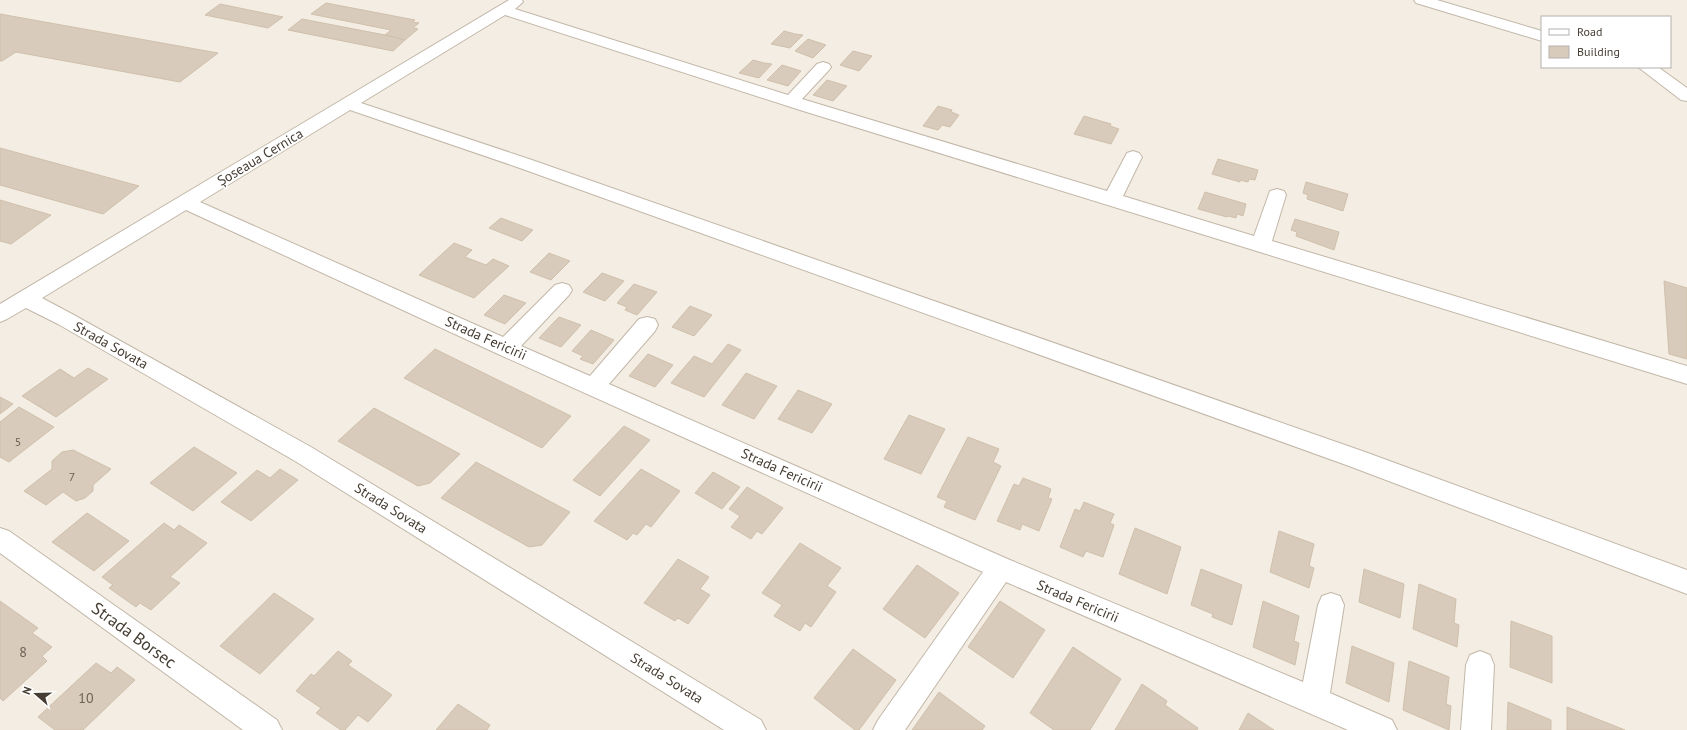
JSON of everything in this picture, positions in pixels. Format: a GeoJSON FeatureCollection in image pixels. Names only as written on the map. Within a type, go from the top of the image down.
{"type":"FeatureCollection","features":[{"type":"Feature","properties":{"kind":"street","name":"Șoseaua Cernica"},"geometry":{"type":"LineString","coordinates":[[1,312],[25,299],[520,0]]}},
{"type":"Feature","properties":{"kind":"street"},"geometry":{"type":"LineString","coordinates":[[1421,0],[1541,36]]}},
{"type":"Feature","properties":{"kind":"street"},"geometry":{"type":"LineString","coordinates":[[503,10],[791,101],[1687,375]]}},
{"type":"Feature","properties":{"kind":"street"},"geometry":{"type":"LineString","coordinates":[[791,101],[823,67]]}},
{"type":"Feature","properties":{"kind":"street"},"geometry":{"type":"LineString","coordinates":[[1648,68],[1657,73],[1687,96]]}},
{"type":"Feature","properties":{"kind":"street"},"geometry":{"type":"LineString","coordinates":[[348,104],[531,165],[1357,459],[1687,582]]}},
{"type":"Feature","properties":{"kind":"street"},"geometry":{"type":"LineString","coordinates":[[1112,199],[1133,157]]}},
{"type":"Feature","properties":{"kind":"street"},"geometry":{"type":"LineString","coordinates":[[1261,244],[1277,195]]}},
{"type":"Feature","properties":{"kind":"street","name":"Strada Fericirii"},"geometry":{"type":"LineString","coordinates":[[185,202],[506,348],[1001,568],[1382,730]]}},
{"type":"Feature","properties":{"kind":"street"},"geometry":{"type":"LineString","coordinates":[[506,348],[562,290]]}},
{"type":"Feature","properties":{"kind":"street","name":"Strada Sovata"},"geometry":{"type":"LineString","coordinates":[[25,299],[65,319],[303,454],[751,730]]}},
{"type":"Feature","properties":{"kind":"street"},"geometry":{"type":"LineString","coordinates":[[594,387],[647,325]]}},
{"type":"Feature","properties":{"kind":"street","name":"Strada Borsec"},"geometry":{"type":"LineString","coordinates":[[0,539],[267,730]]}},
{"type":"Feature","properties":{"kind":"street"},"geometry":{"type":"LineString","coordinates":[[888,730],[1001,568]]}},
{"type":"Feature","properties":{"kind":"street"},"geometry":{"type":"LineString","coordinates":[[1314,701],[1331,605]]}},
{"type":"Feature","properties":{"kind":"street"},"geometry":{"type":"LineString","coordinates":[[1476,730],[1480,665]]}},
{"type":"Feature","properties":{"kind":"building"},"geometry":{"type":"Polygon","coordinates":[[[326,3],[415,20],[412,22],[419,23],[413,28],[418,29],[405,40],[385,35],[391,30],[311,14],[326,3]]]}},
{"type":"Feature","properties":{"kind":"building"},"geometry":{"type":"Polygon","coordinates":[[[220,4],[283,17],[268,28],[205,15],[220,4]]]}},
{"type":"Feature","properties":{"kind":"building"},"geometry":{"type":"Polygon","coordinates":[[[0,14],[218,53],[180,82],[16,52],[0,61],[0,14]]]}},
{"type":"Feature","properties":{"kind":"building"},"geometry":{"type":"Polygon","coordinates":[[[302,19],[405,40],[393,51],[288,30],[302,19]]]}},
{"type":"Feature","properties":{"kind":"building"},"geometry":{"type":"Polygon","coordinates":[[[784,31],[803,35],[790,48],[771,44],[784,31]]]}},
{"type":"Feature","properties":{"kind":"building"},"geometry":{"type":"Polygon","coordinates":[[[808,39],[826,45],[813,58],[795,51],[808,39]]]}},
{"type":"Feature","properties":{"kind":"building"},"geometry":{"type":"Polygon","coordinates":[[[853,51],[872,56],[859,71],[840,65],[853,51]]]}},
{"type":"Feature","properties":{"kind":"building"},"geometry":{"type":"Polygon","coordinates":[[[753,60],[772,64],[759,78],[739,73],[753,60]]]}},
{"type":"Feature","properties":{"kind":"building"},"geometry":{"type":"Polygon","coordinates":[[[782,65],[801,71],[788,86],[767,80],[782,65]]]}},
{"type":"Feature","properties":{"kind":"building"},"geometry":{"type":"Polygon","coordinates":[[[827,80],[847,86],[833,101],[813,95],[827,80]]]}},
{"type":"Feature","properties":{"kind":"building"},"geometry":{"type":"Polygon","coordinates":[[[938,106],[952,110],[951,112],[959,115],[950,127],[942,125],[938,130],[923,126],[938,106]]]}},
{"type":"Feature","properties":{"kind":"building"},"geometry":{"type":"Polygon","coordinates":[[[1084,116],[1111,124],[1110,126],[1119,129],[1111,144],[1074,134],[1084,116]]]}},
{"type":"Feature","properties":{"kind":"building"},"geometry":{"type":"Polygon","coordinates":[[[0,148],[139,186],[103,214],[0,185],[0,148]]]}},
{"type":"Feature","properties":{"kind":"building"},"geometry":{"type":"Polygon","coordinates":[[[1218,159],[1258,170],[1255,180],[1249,179],[1248,182],[1240,180],[1240,182],[1212,174],[1218,159]]]}},
{"type":"Feature","properties":{"kind":"building"},"geometry":{"type":"Polygon","coordinates":[[[1306,182],[1348,194],[1343,211],[1307,199],[1308,195],[1303,193],[1306,182]]]}},
{"type":"Feature","properties":{"kind":"building"},"geometry":{"type":"Polygon","coordinates":[[[1205,192],[1246,204],[1243,216],[1237,214],[1236,218],[1227,217],[1198,209],[1205,192]]]}},
{"type":"Feature","properties":{"kind":"building"},"geometry":{"type":"Polygon","coordinates":[[[0,200],[51,215],[11,244],[0,241],[0,200]]]}},
{"type":"Feature","properties":{"kind":"building"},"geometry":{"type":"Polygon","coordinates":[[[501,218],[533,230],[522,241],[489,228],[501,218]]]}},
{"type":"Feature","properties":{"kind":"building"},"geometry":{"type":"Polygon","coordinates":[[[1295,219],[1339,232],[1334,250],[1296,236],[1297,232],[1291,230],[1295,219]]]}},
{"type":"Feature","properties":{"kind":"building"},"geometry":{"type":"Polygon","coordinates":[[[454,243],[472,250],[465,257],[486,265],[493,259],[509,266],[474,298],[419,275],[454,243]]]}},
{"type":"Feature","properties":{"kind":"building"},"geometry":{"type":"Polygon","coordinates":[[[549,253],[570,261],[551,280],[530,272],[549,253]]]}},
{"type":"Feature","properties":{"kind":"building"},"geometry":{"type":"Polygon","coordinates":[[[602,273],[624,281],[605,301],[583,292],[602,273]]]}},
{"type":"Feature","properties":{"kind":"building"},"geometry":{"type":"Polygon","coordinates":[[[1664,281],[1687,288],[1687,359],[1669,354],[1664,281]]]}},
{"type":"Feature","properties":{"kind":"building"},"geometry":{"type":"Polygon","coordinates":[[[634,284],[657,292],[637,315],[625,310],[627,307],[617,303],[634,284]]]}},
{"type":"Feature","properties":{"kind":"building"},"geometry":{"type":"Polygon","coordinates":[[[504,295],[526,303],[505,324],[484,315],[504,295]]]}},
{"type":"Feature","properties":{"kind":"building"},"geometry":{"type":"Polygon","coordinates":[[[690,306],[712,315],[694,336],[672,327],[690,306]]]}},
{"type":"Feature","properties":{"kind":"building"},"geometry":{"type":"Polygon","coordinates":[[[559,317],[581,325],[561,347],[539,338],[559,317]]]}},
{"type":"Feature","properties":{"kind":"building"},"geometry":{"type":"Polygon","coordinates":[[[591,330],[614,340],[593,364],[580,359],[583,356],[572,351],[591,330]]]}},
{"type":"Feature","properties":{"kind":"building"},"geometry":{"type":"Polygon","coordinates":[[[728,344],[741,350],[704,397],[671,383],[694,356],[712,364],[728,344]]]}},
{"type":"Feature","properties":{"kind":"building"},"geometry":{"type":"Polygon","coordinates":[[[435,349],[571,416],[542,448],[404,378],[435,349]]]}},
{"type":"Feature","properties":{"kind":"building"},"geometry":{"type":"Polygon","coordinates":[[[648,354],[673,365],[655,387],[629,376],[648,354]]]}},
{"type":"Feature","properties":{"kind":"building"},"geometry":{"type":"Polygon","coordinates":[[[88,368],[108,379],[56,417],[22,396],[60,369],[74,378],[88,368]]]}},
{"type":"Feature","properties":{"kind":"building"},"geometry":{"type":"Polygon","coordinates":[[[746,373],[777,386],[754,419],[722,405],[746,373]]]}},
{"type":"Feature","properties":{"kind":"building"},"geometry":{"type":"Polygon","coordinates":[[[798,390],[832,404],[812,433],[778,419],[798,390]]]}},
{"type":"Feature","properties":{"kind":"building"},"geometry":{"type":"Polygon","coordinates":[[[0,397],[13,404],[0,414],[0,397]]]}},
{"type":"Feature","properties":{"kind":"building"},"geometry":{"type":"Polygon","coordinates":[[[19,407],[54,427],[9,462],[0,457],[0,422],[19,407]]]}},
{"type":"Feature","properties":{"kind":"building"},"geometry":{"type":"Polygon","coordinates":[[[374,408],[460,454],[430,483],[418,486],[338,441],[374,408]]]}},
{"type":"Feature","properties":{"kind":"building"},"geometry":{"type":"Polygon","coordinates":[[[909,415],[945,429],[921,474],[884,459],[909,415]]]}},
{"type":"Feature","properties":{"kind":"building"},"geometry":{"type":"Polygon","coordinates":[[[624,426],[650,440],[600,496],[573,480],[624,426]]]}},
{"type":"Feature","properties":{"kind":"building"},"geometry":{"type":"Polygon","coordinates":[[[968,437],[999,449],[993,462],[1001,466],[975,520],[944,507],[947,501],[937,497],[968,437]]]}},
{"type":"Feature","properties":{"kind":"building"},"geometry":{"type":"Polygon","coordinates":[[[194,447],[237,473],[193,511],[150,483],[194,447]]]}},
{"type":"Feature","properties":{"kind":"building"},"geometry":{"type":"Polygon","coordinates":[[[73,450],[111,469],[93,485],[93,491],[85,498],[76,501],[63,492],[46,505],[24,491],[52,469],[52,461],[62,452],[73,450]]]}},
{"type":"Feature","properties":{"kind":"building"},"geometry":{"type":"Polygon","coordinates":[[[476,462],[570,512],[542,545],[529,547],[441,498],[476,462]]]}},
{"type":"Feature","properties":{"kind":"building"},"geometry":{"type":"Polygon","coordinates":[[[280,469],[298,480],[251,521],[221,502],[257,470],[270,478],[280,469]]]}},
{"type":"Feature","properties":{"kind":"building"},"geometry":{"type":"Polygon","coordinates":[[[641,469],[680,491],[651,527],[646,524],[637,535],[633,533],[627,540],[594,521],[641,469]]]}},
{"type":"Feature","properties":{"kind":"building"},"geometry":{"type":"Polygon","coordinates":[[[713,472],[740,487],[722,509],[695,493],[713,472]]]}},
{"type":"Feature","properties":{"kind":"building"},"geometry":{"type":"Polygon","coordinates":[[[1023,478],[1051,489],[1048,498],[1052,499],[1039,531],[1022,524],[1020,530],[997,521],[1014,484],[1019,486],[1023,478]]]}},
{"type":"Feature","properties":{"kind":"building"},"geometry":{"type":"Polygon","coordinates":[[[747,487],[783,508],[762,534],[757,531],[751,539],[731,527],[740,516],[729,509],[747,487]]]}},
{"type":"Feature","properties":{"kind":"building"},"geometry":{"type":"Polygon","coordinates":[[[1084,502],[1114,514],[1110,523],[1114,525],[1103,557],[1086,551],[1083,557],[1060,547],[1075,509],[1080,511],[1084,502]]]}},
{"type":"Feature","properties":{"kind":"building"},"geometry":{"type":"Polygon","coordinates":[[[87,513],[129,541],[94,571],[52,542],[87,513]]]}},
{"type":"Feature","properties":{"kind":"building"},"geometry":{"type":"Polygon","coordinates":[[[164,523],[174,530],[179,525],[207,543],[170,577],[180,583],[151,610],[140,603],[136,607],[109,588],[113,585],[102,577],[164,523]]]}},
{"type":"Feature","properties":{"kind":"building"},"geometry":{"type":"Polygon","coordinates":[[[1135,528],[1181,547],[1167,594],[1119,574],[1135,528]]]}},
{"type":"Feature","properties":{"kind":"building"},"geometry":{"type":"Polygon","coordinates":[[[1279,531],[1314,544],[1309,566],[1314,568],[1309,588],[1270,572],[1279,531]]]}},
{"type":"Feature","properties":{"kind":"building"},"geometry":{"type":"Polygon","coordinates":[[[800,543],[841,568],[827,586],[836,592],[811,627],[805,623],[800,631],[774,616],[782,605],[762,593],[800,543]]]}},
{"type":"Feature","properties":{"kind":"building"},"geometry":{"type":"Polygon","coordinates":[[[678,559],[709,577],[700,589],[710,595],[688,624],[678,618],[675,621],[644,603],[678,559]]]}},
{"type":"Feature","properties":{"kind":"building"},"geometry":{"type":"Polygon","coordinates":[[[917,565],[959,593],[925,638],[883,609],[917,565]]]}},
{"type":"Feature","properties":{"kind":"building"},"geometry":{"type":"Polygon","coordinates":[[[1201,569],[1242,585],[1232,625],[1212,617],[1213,614],[1191,605],[1201,569]]]}},
{"type":"Feature","properties":{"kind":"building"},"geometry":{"type":"Polygon","coordinates":[[[1364,569],[1404,584],[1400,618],[1359,602],[1364,569]]]}},
{"type":"Feature","properties":{"kind":"building"},"geometry":{"type":"Polygon","coordinates":[[[1419,584],[1456,599],[1454,623],[1459,625],[1457,647],[1413,629],[1419,584]]]}},
{"type":"Feature","properties":{"kind":"building"},"geometry":{"type":"Polygon","coordinates":[[[274,593],[314,619],[260,674],[220,646],[274,593]]]}},
{"type":"Feature","properties":{"kind":"building"},"geometry":{"type":"Polygon","coordinates":[[[0,601],[38,628],[32,633],[52,647],[42,656],[47,661],[3,701],[0,698],[0,601]]]}},
{"type":"Feature","properties":{"kind":"building"},"geometry":{"type":"Polygon","coordinates":[[[1000,601],[1045,630],[1013,678],[968,647],[1000,601]]]}},
{"type":"Feature","properties":{"kind":"building"},"geometry":{"type":"Polygon","coordinates":[[[1263,601],[1299,616],[1294,641],[1299,643],[1295,665],[1253,647],[1263,601]]]}},
{"type":"Feature","properties":{"kind":"building"},"geometry":{"type":"Polygon","coordinates":[[[1511,621],[1552,636],[1552,683],[1510,667],[1511,621]]]}},
{"type":"Feature","properties":{"kind":"building"},"geometry":{"type":"Polygon","coordinates":[[[1352,646],[1394,663],[1389,702],[1346,683],[1352,646]]]}},
{"type":"Feature","properties":{"kind":"building"},"geometry":{"type":"Polygon","coordinates":[[[1073,647],[1121,679],[1090,730],[1054,730],[1030,713],[1073,647]]]}},
{"type":"Feature","properties":{"kind":"building"},"geometry":{"type":"Polygon","coordinates":[[[853,649],[896,680],[859,730],[855,730],[814,698],[853,649]]]}},
{"type":"Feature","properties":{"kind":"building"},"geometry":{"type":"Polygon","coordinates":[[[338,651],[352,661],[348,665],[392,695],[368,722],[358,715],[345,730],[341,730],[316,713],[321,708],[296,691],[311,674],[314,676],[338,651]]]}},
{"type":"Feature","properties":{"kind":"building"},"geometry":{"type":"Polygon","coordinates":[[[1409,661],[1449,677],[1446,704],[1451,706],[1449,730],[1403,710],[1409,661]]]}},
{"type":"Feature","properties":{"kind":"building"},"geometry":{"type":"Polygon","coordinates":[[[96,663],[111,673],[117,667],[135,680],[83,730],[55,730],[38,717],[96,663]]]}},
{"type":"Feature","properties":{"kind":"building"},"geometry":{"type":"Polygon","coordinates":[[[1142,684],[1167,701],[1165,705],[1198,728],[1197,730],[1115,730],[1142,684]]]}},
{"type":"Feature","properties":{"kind":"building"},"geometry":{"type":"Polygon","coordinates":[[[939,692],[985,726],[982,730],[912,730],[939,692]]]}},
{"type":"Feature","properties":{"kind":"building"},"geometry":{"type":"Polygon","coordinates":[[[1508,702],[1551,720],[1551,730],[1507,730],[1508,702]]]}},
{"type":"Feature","properties":{"kind":"building"},"geometry":{"type":"Polygon","coordinates":[[[458,704],[490,725],[487,730],[436,730],[458,704]]]}},
{"type":"Feature","properties":{"kind":"building"},"geometry":{"type":"Polygon","coordinates":[[[1567,707],[1625,730],[1567,730],[1567,707]]]}},
{"type":"Feature","properties":{"kind":"building"},"geometry":{"type":"Polygon","coordinates":[[[1248,713],[1274,730],[1239,730],[1248,713]]]}}]}
